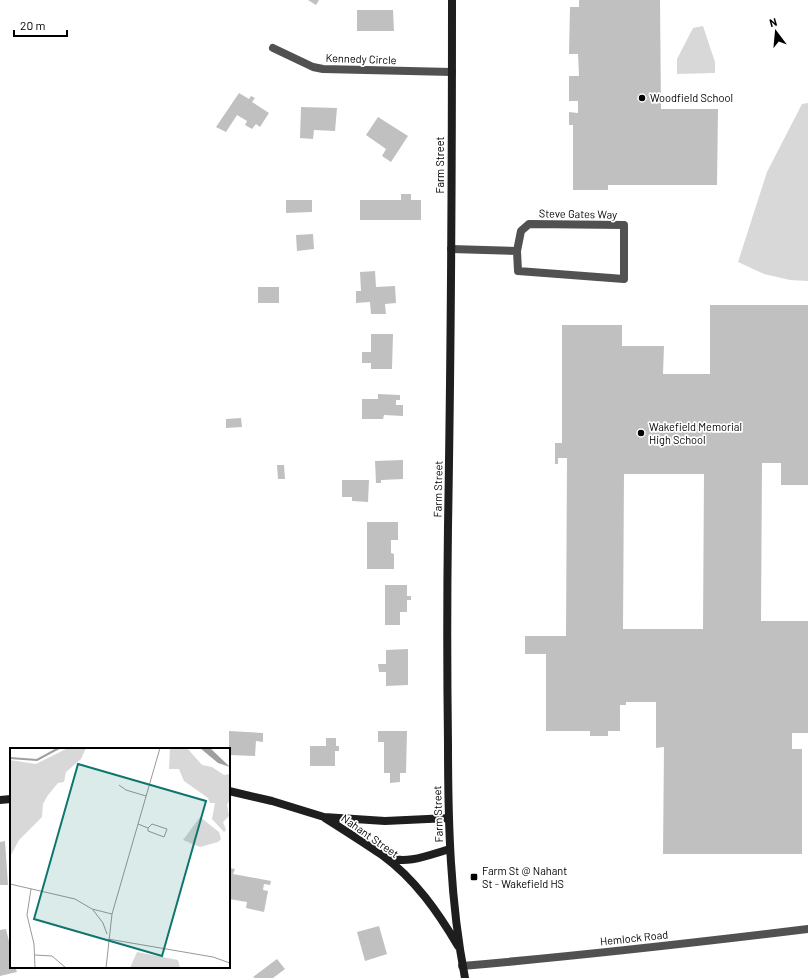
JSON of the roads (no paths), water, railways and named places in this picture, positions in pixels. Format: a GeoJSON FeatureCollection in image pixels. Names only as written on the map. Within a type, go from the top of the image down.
{"type":"FeatureCollection","features":[{"type":"Feature","properties":{"kind":"main road","name":"Farm Street"},"geometry":{"type":"LineString","coordinates":[[452,0],[447,574],[449,818],[450,849],[460,949],[465,978]]}},
{"type":"Feature","properties":{"kind":"main road","name":"Nahant Street"},"geometry":{"type":"LineString","coordinates":[[230,791],[272,801],[324,818],[383,856],[412,882],[433,905],[460,949]]}},
{"type":"Feature","properties":{"kind":"main road"},"geometry":{"type":"LineString","coordinates":[[0,800],[10,799]]}},
{"type":"Feature","properties":{"kind":"main road","name":"Nahant Street"},"geometry":{"type":"LineString","coordinates":[[324,818],[385,821],[449,818]]}},
{"type":"Feature","properties":{"kind":"main road"},"geometry":{"type":"LineString","coordinates":[[383,856],[392,859],[409,860],[450,849]]}},
{"type":"Feature","properties":{"kind":"street","name":"Kennedy Circle"},"geometry":{"type":"LineString","coordinates":[[273,48],[313,67],[323,70],[452,72]]}},
{"type":"Feature","properties":{"kind":"street","name":"Steve Gates Way"},"geometry":{"type":"LineString","coordinates":[[529,224],[624,226],[624,279],[518,271],[517,252],[521,231],[529,224]]}},
{"type":"Feature","properties":{"kind":"street"},"geometry":{"type":"LineString","coordinates":[[451,249],[517,252]]}},
{"type":"Feature","properties":{"kind":"street","name":"Hemlock Road"},"geometry":{"type":"LineString","coordinates":[[462,966],[735,938],[808,928]]}},
{"type":"Feature","properties":{"kind":"place","name":"Woodfield School"},"geometry":{"type":"Point","coordinates":[642,98]}},
{"type":"Feature","properties":{"kind":"place","name":"Wakefield Memorial High School"},"geometry":{"type":"Point","coordinates":[641,433]}},
{"type":"Feature","properties":{"kind":"place","name":"Farm St @ Nahant St - Wakefield HS"},"geometry":{"type":"Point","coordinates":[474,877]}}]}
